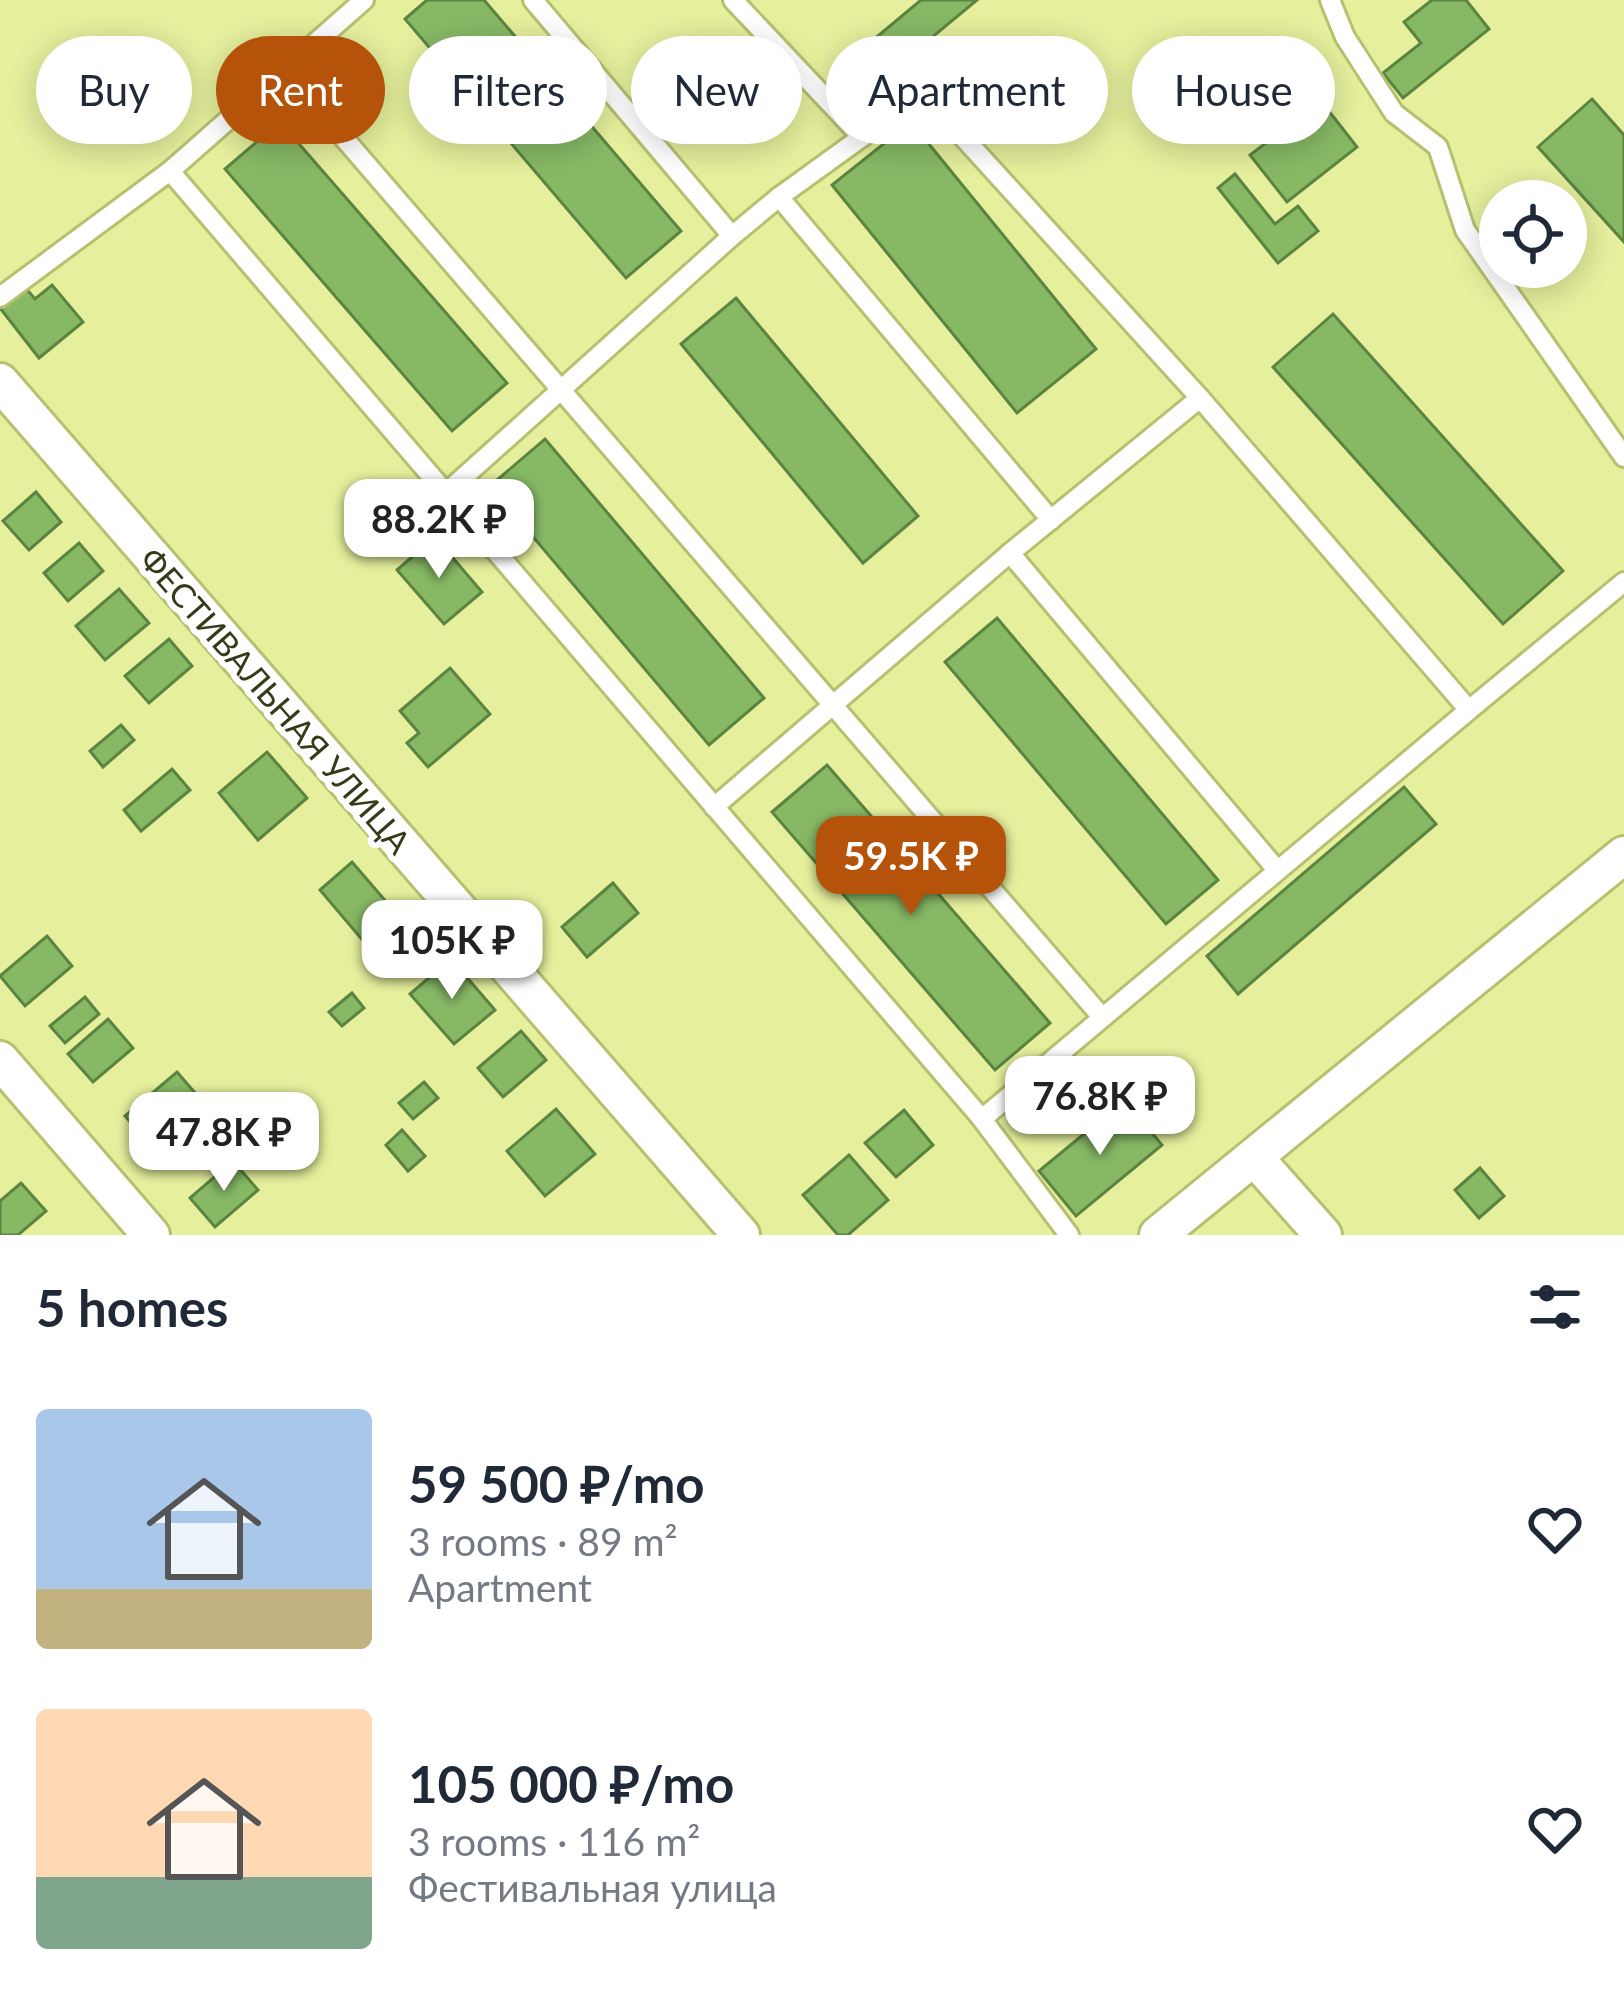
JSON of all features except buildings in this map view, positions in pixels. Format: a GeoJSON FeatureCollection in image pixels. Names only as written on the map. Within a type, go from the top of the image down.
{"type":"FeatureCollection","features":[{"type":"Feature","properties":{"kind":"street","name":"ФЕСТИВАЛЬНАЯ УЛИЦА"},"geometry":{"type":"LineString","coordinates":[[0,382],[741,1235]]}},
{"type":"Feature","properties":{"kind":"street"},"geometry":{"type":"LineString","coordinates":[[1158,1235],[1624,855]]}},
{"type":"Feature","properties":{"kind":"street"},"geometry":{"type":"LineString","coordinates":[[0,1060],[151,1235]]}},
{"type":"Feature","properties":{"kind":"street"},"geometry":{"type":"LineString","coordinates":[[1254,1157],[1323,1235]]}},
{"type":"Feature","properties":{"kind":"lane"},"geometry":{"type":"LineString","coordinates":[[324,36],[364,0]]}},
{"type":"Feature","properties":{"kind":"lane"},"geometry":{"type":"LineString","coordinates":[[533,0],[732,236]]}},
{"type":"Feature","properties":{"kind":"lane"},"geometry":{"type":"LineString","coordinates":[[734,0],[826,98]]}},
{"type":"Feature","properties":{"kind":"lane"},"geometry":{"type":"LineString","coordinates":[[1330,0],[1345,37],[1394,113],[1438,147],[1465,230],[1624,457]]}},
{"type":"Feature","properties":{"kind":"lane"},"geometry":{"type":"LineString","coordinates":[[0,297],[216,131]]}},
{"type":"Feature","properties":{"kind":"lane"},"geometry":{"type":"LineString","coordinates":[[349,144],[1102,1016]]}},
{"type":"Feature","properties":{"kind":"lane"},"geometry":{"type":"LineString","coordinates":[[446,493],[732,236],[852,144]]}},
{"type":"Feature","properties":{"kind":"lane"},"geometry":{"type":"LineString","coordinates":[[969,144],[1200,398],[1468,710]]}},
{"type":"Feature","properties":{"kind":"lane"},"geometry":{"type":"LineString","coordinates":[[170,171],[982,1119],[1069,1235]]}},
{"type":"Feature","properties":{"kind":"lane"},"geometry":{"type":"LineString","coordinates":[[779,197],[1051,520]]}},
{"type":"Feature","properties":{"kind":"lane"},"geometry":{"type":"LineString","coordinates":[[714,807],[1010,553],[1200,398]]}},
{"type":"Feature","properties":{"kind":"lane"},"geometry":{"type":"LineString","coordinates":[[1010,553],[1277,871]]}},
{"type":"Feature","properties":{"kind":"lane"},"geometry":{"type":"LineString","coordinates":[[982,1119],[1624,582]]}}]}
